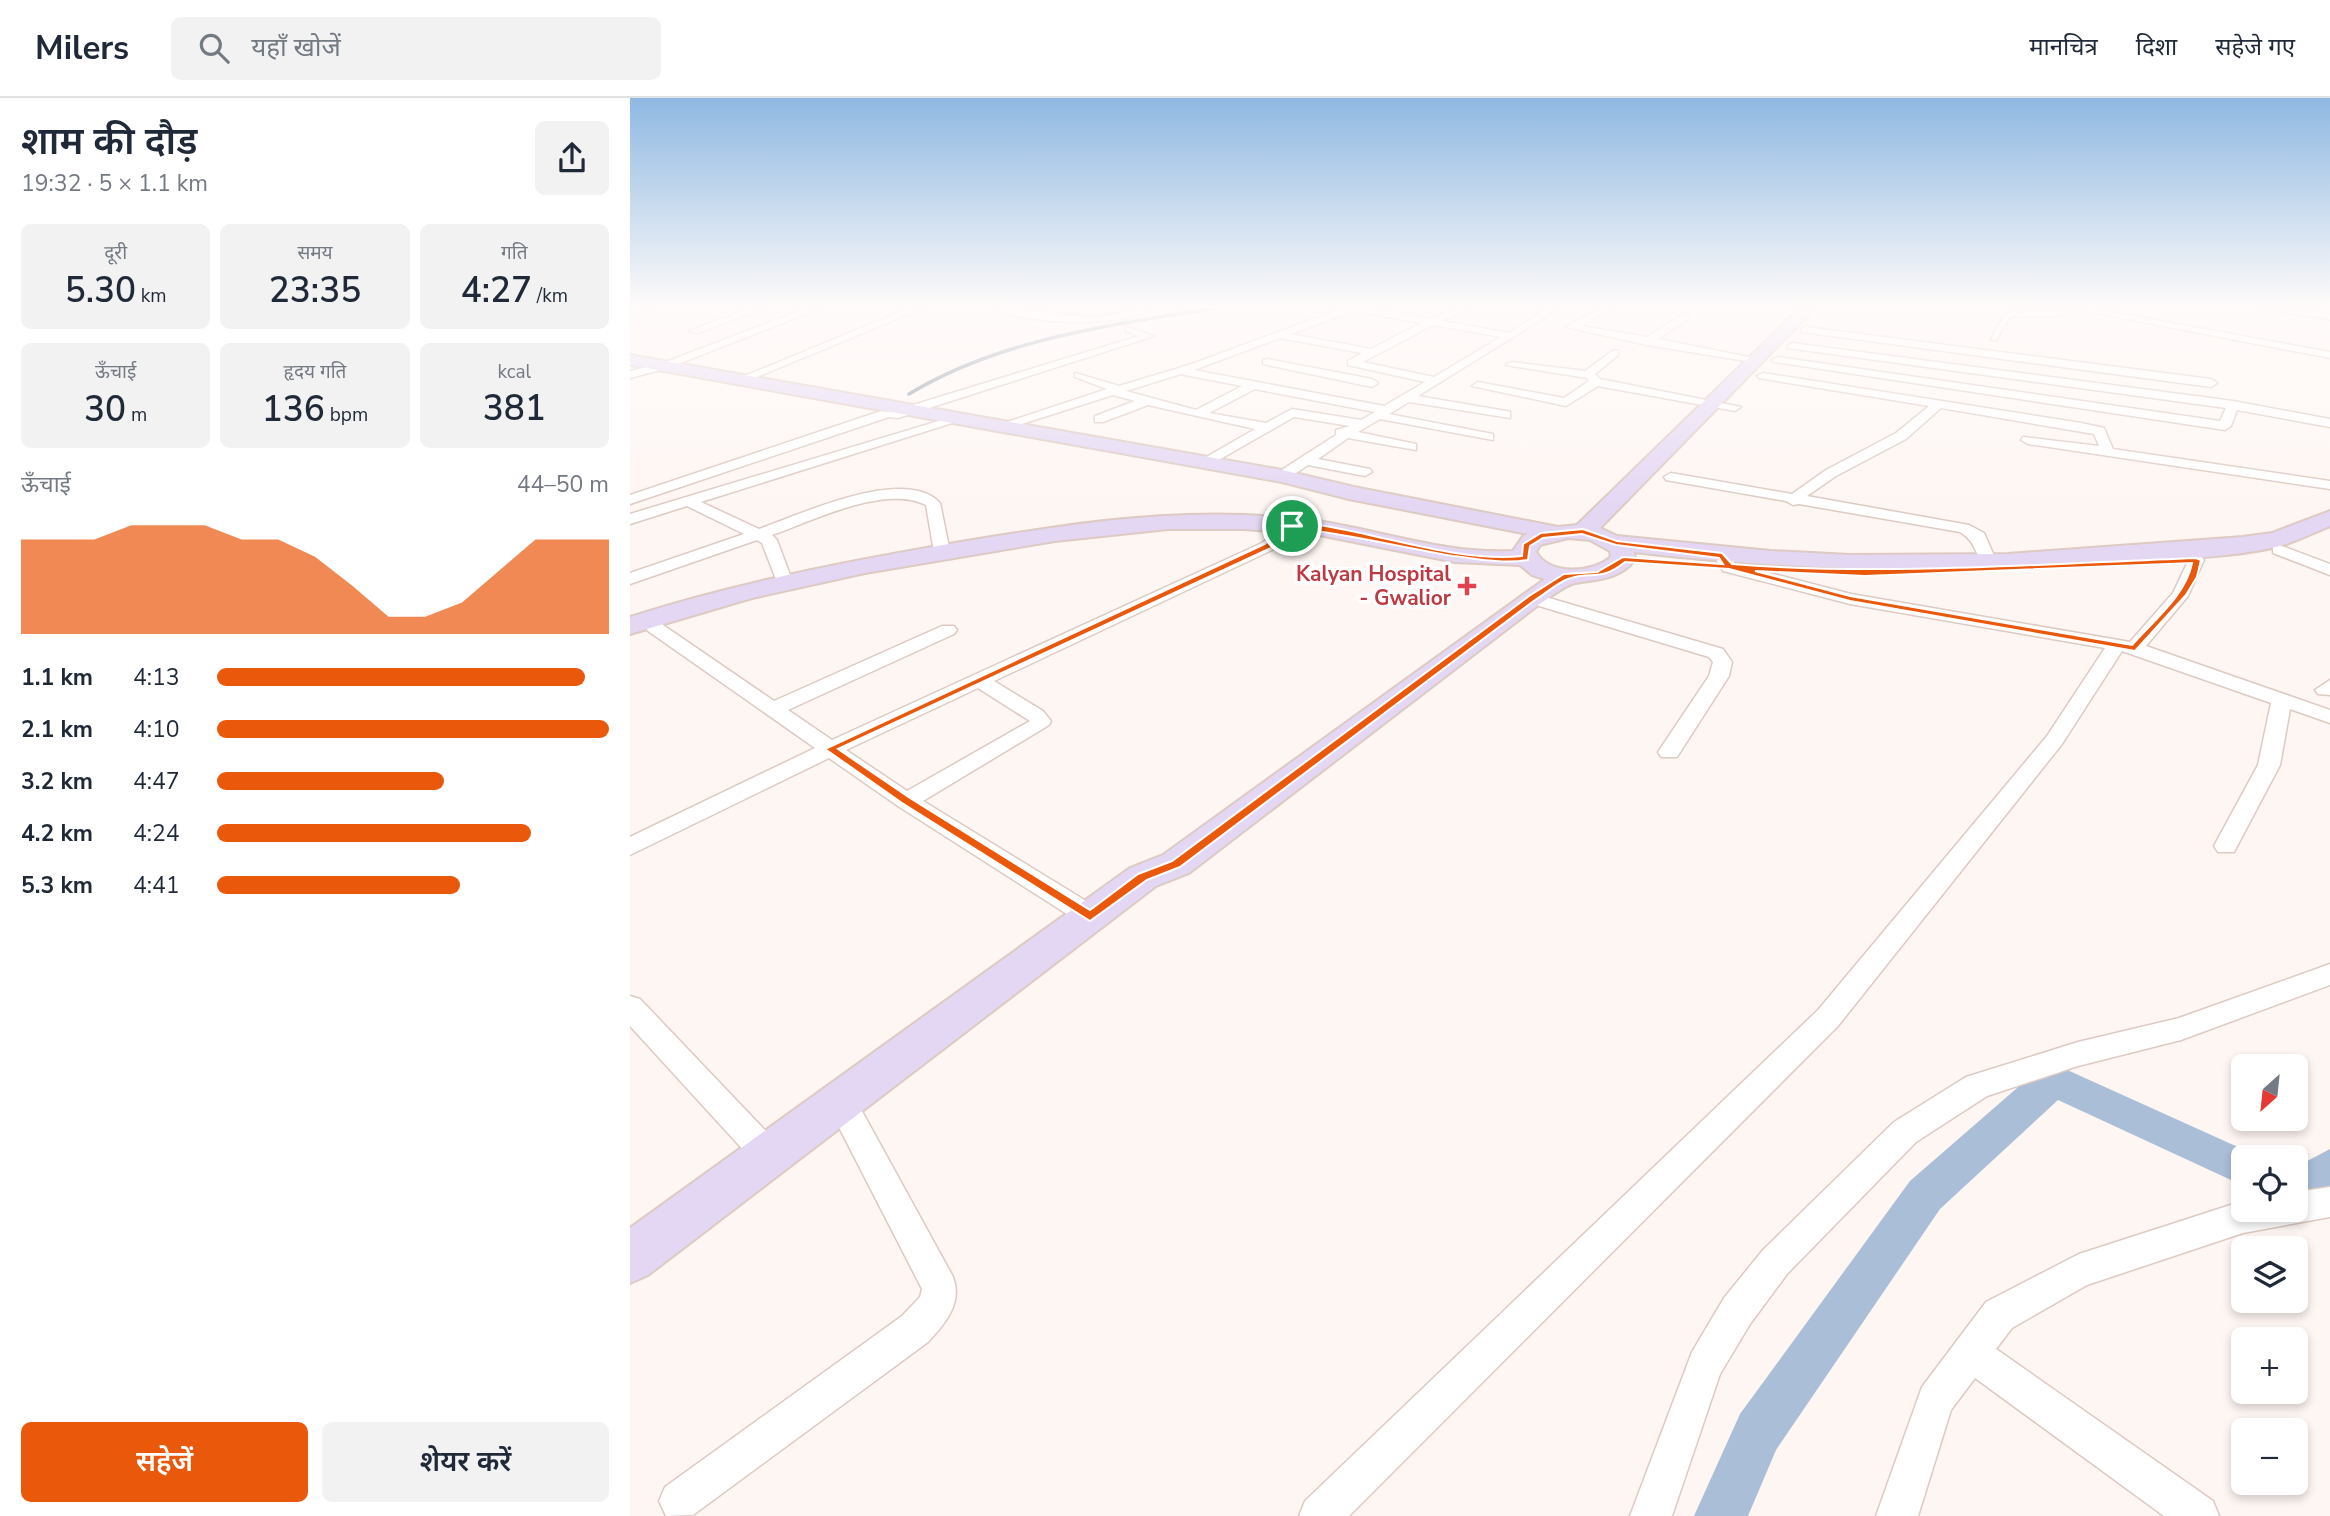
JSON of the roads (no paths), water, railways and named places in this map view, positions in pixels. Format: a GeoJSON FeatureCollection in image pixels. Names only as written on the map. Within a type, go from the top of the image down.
{"type":"FeatureCollection","features":[{"type":"Feature","properties":{"kind":"main road"},"geometry":{"type":"LineString","coordinates":[[682,374],[895,413],[1001,426],[1208,462],[1282,476],[1349,493],[1553,532],[1583,532],[1615,547],[1725,561],[1865,573],[2196,560],[2279,550],[2330,536]]}},
{"type":"Feature","properties":{"kind":"main road"},"geometry":{"type":"LineString","coordinates":[[697,374],[741,380],[895,413]]}},
{"type":"Feature","properties":{"kind":"main road"},"geometry":{"type":"LineString","coordinates":[[1583,532],[1714,403],[1753,374]]}},
{"type":"Feature","properties":{"kind":"main road"},"geometry":{"type":"LineString","coordinates":[[1717,427],[1735,407],[1757,374]]}},
{"type":"Feature","properties":{"kind":"main road"},"geometry":{"type":"LineString","coordinates":[[952,421],[1316,492],[1349,493]]}},
{"type":"Feature","properties":{"kind":"main road"},"geometry":{"type":"LineString","coordinates":[[1666,482],[1689,457]]}},
{"type":"Feature","properties":{"kind":"main road"},"geometry":{"type":"LineString","coordinates":[[1725,561],[1928,563],[2243,544],[2277,539],[2330,518]]}},
{"type":"Feature","properties":{"kind":"main road"},"geometry":{"type":"LineString","coordinates":[[630,625],[785,583],[942,552],[1019,539],[1196,522],[1334,530],[1420,548],[1597,574],[1609,571],[1625,521]]}},
{"type":"Feature","properties":{"kind":"main road"},"geometry":{"type":"LineString","coordinates":[[1544,568],[1524,552],[1532,540],[1553,532]]}},
{"type":"Feature","properties":{"kind":"main road"},"geometry":{"type":"LineString","coordinates":[[630,1258],[1143,877],[1176,864],[1532,598],[1544,568]]}},
{"type":"Feature","properties":{"kind":"main road"},"geometry":{"type":"LineString","coordinates":[[1143,877],[1161,848],[1544,568]]}},
{"type":"Feature","properties":{"kind":"street"},"geometry":{"type":"LineString","coordinates":[[741,380],[755,374]]}},
{"type":"Feature","properties":{"kind":"street"},"geometry":{"type":"LineString","coordinates":[[630,500],[1023,374]]}},
{"type":"Feature","properties":{"kind":"street"},"geometry":{"type":"LineString","coordinates":[[1001,426],[1171,374]]}},
{"type":"Feature","properties":{"kind":"street"},"geometry":{"type":"LineString","coordinates":[[1198,374],[1488,437]]}},
{"type":"Feature","properties":{"kind":"street"},"geometry":{"type":"LineString","coordinates":[[1328,374],[1389,386]]}},
{"type":"Feature","properties":{"kind":"street"},"geometry":{"type":"LineString","coordinates":[[1400,374],[1435,381]]}},
{"type":"Feature","properties":{"kind":"street"},"geometry":{"type":"LineString","coordinates":[[1282,476],[1408,393],[1447,374]]}},
{"type":"Feature","properties":{"kind":"street"},"geometry":{"type":"LineString","coordinates":[[1564,374],[1735,407]]}},
{"type":"Feature","properties":{"kind":"street"},"geometry":{"type":"LineString","coordinates":[[1478,386],[1566,402],[1596,374]]}},
{"type":"Feature","properties":{"kind":"street"},"geometry":{"type":"LineString","coordinates":[[1792,374],[1939,404],[2099,431],[2108,453]]}},
{"type":"Feature","properties":{"kind":"street"},"geometry":{"type":"LineString","coordinates":[[1899,374],[2011,395],[2225,426],[2234,405]]}},
{"type":"Feature","properties":{"kind":"street"},"geometry":{"type":"LineString","coordinates":[[2003,374],[2234,405],[2330,423]]}},
{"type":"Feature","properties":{"kind":"street"},"geometry":{"type":"LineString","coordinates":[[2147,374],[2211,383]]}},
{"type":"Feature","properties":{"kind":"street"},"geometry":{"type":"LineString","coordinates":[[1079,375],[1147,401],[1266,427]]}},
{"type":"Feature","properties":{"kind":"street"},"geometry":{"type":"LineString","coordinates":[[1099,419],[1207,376]]}},
{"type":"Feature","properties":{"kind":"street"},"geometry":{"type":"LineString","coordinates":[[2011,395],[2022,376]]}},
{"type":"Feature","properties":{"kind":"street"},"geometry":{"type":"LineString","coordinates":[[1197,414],[1254,385]]}},
{"type":"Feature","properties":{"kind":"street"},"geometry":{"type":"LineString","coordinates":[[1408,393],[1506,415]]}},
{"type":"Feature","properties":{"kind":"street"},"geometry":{"type":"LineString","coordinates":[[1793,501],[1810,484],[1845,463],[1902,436],[1939,404]]}},
{"type":"Feature","properties":{"kind":"street"},"geometry":{"type":"LineString","coordinates":[[1208,462],[1266,427],[1297,412],[1361,424]]}},
{"type":"Feature","properties":{"kind":"street"},"geometry":{"type":"LineString","coordinates":[[1279,420],[1411,447]]}},
{"type":"Feature","properties":{"kind":"street"},"geometry":{"type":"LineString","coordinates":[[630,519],[685,500],[952,421]]}},
{"type":"Feature","properties":{"kind":"street"},"geometry":{"type":"LineString","coordinates":[[2028,440],[2330,485]]}},
{"type":"Feature","properties":{"kind":"street"},"geometry":{"type":"LineString","coordinates":[[1304,460],[1365,472]]}},
{"type":"Feature","properties":{"kind":"street"},"geometry":{"type":"LineString","coordinates":[[1666,482],[1964,528],[1978,536],[1989,560]]}},
{"type":"Feature","properties":{"kind":"street"},"geometry":{"type":"LineString","coordinates":[[630,579],[860,499],[897,493],[914,495],[933,503],[942,552]]}},
{"type":"Feature","properties":{"kind":"street"},"geometry":{"type":"LineString","coordinates":[[685,500],[769,540],[785,583]]}},
{"type":"Feature","properties":{"kind":"street"},"geometry":{"type":"LineString","coordinates":[[630,847],[830,749],[1268,546],[1292,526]]}},
{"type":"Feature","properties":{"kind":"street"},"geometry":{"type":"LineString","coordinates":[[2279,550],[2330,570]]}},
{"type":"Feature","properties":{"kind":"street"},"geometry":{"type":"LineString","coordinates":[[1320,1516],[1828,1018],[2055,740],[2126,647],[2183,593],[2193,577],[2196,560]]}},
{"type":"Feature","properties":{"kind":"street"},"geometry":{"type":"LineString","coordinates":[[1725,561],[1850,599],[2126,647],[2330,717]]}},
{"type":"Feature","properties":{"kind":"street"},"geometry":{"type":"LineString","coordinates":[[1532,598],[1716,653],[1723,662],[1719,676],[1669,752]]}},
{"type":"Feature","properties":{"kind":"street"},"geometry":{"type":"LineString","coordinates":[[655,617],[654,627],[830,749],[906,801],[1090,916]]}},
{"type":"Feature","properties":{"kind":"street"},"geometry":{"type":"LineString","coordinates":[[773,709],[948,630]]}},
{"type":"Feature","properties":{"kind":"street"},"geometry":{"type":"LineString","coordinates":[[906,801],[1039,725],[1041,721],[1036,715],[979,680]]}},
{"type":"Feature","properties":{"kind":"street"},"geometry":{"type":"LineString","coordinates":[[2226,846],[2269,765],[2281,701]]}},
{"type":"Feature","properties":{"kind":"street"},"geometry":{"type":"LineString","coordinates":[[1651,1516],[1705,1365],[1737,1311],[1775,1262],[1905,1132],[1977,1086],[2078,1054],[2181,1029],[2330,974]]}},
{"type":"Feature","properties":{"kind":"street"},"geometry":{"type":"LineString","coordinates":[[630,1007],[769,1156]]}},
{"type":"Feature","properties":{"kind":"street"},"geometry":{"type":"LineString","coordinates":[[679,1501],[915,1329],[933,1312],[940,1299],[940,1287],[841,1102]]}},
{"type":"Feature","properties":{"kind":"street"},"geometry":{"type":"LineString","coordinates":[[2308,1206],[2330,1202]]}},
{"type":"Feature","properties":{"kind":"street"},"geometry":{"type":"LineString","coordinates":[[1897,1516],[1935,1400],[1999,1315],[2079,1271],[2231,1221]]}},
{"type":"Feature","properties":{"kind":"street"},"geometry":{"type":"LineString","coordinates":[[1971,1353],[2190,1513]]}},
{"type":"Feature","properties":{"kind":"waterway"},"geometry":{"type":"LineString","coordinates":[[909,394],[946,374]]}},
{"type":"Feature","properties":{"kind":"waterway"},"geometry":{"type":"LineString","coordinates":[[1721,1516],[1758,1432],[1925,1195],[2054,1080],[2231,1161]]}},
{"type":"Feature","properties":{"kind":"waterway"},"geometry":{"type":"LineString","coordinates":[[2308,1183],[2330,1168]]}},
{"type":"Feature","properties":{"kind":"place","name":"Kalyan Hospital - Gwalior"},"geometry":{"type":"Point","coordinates":[1467,586]}}]}
